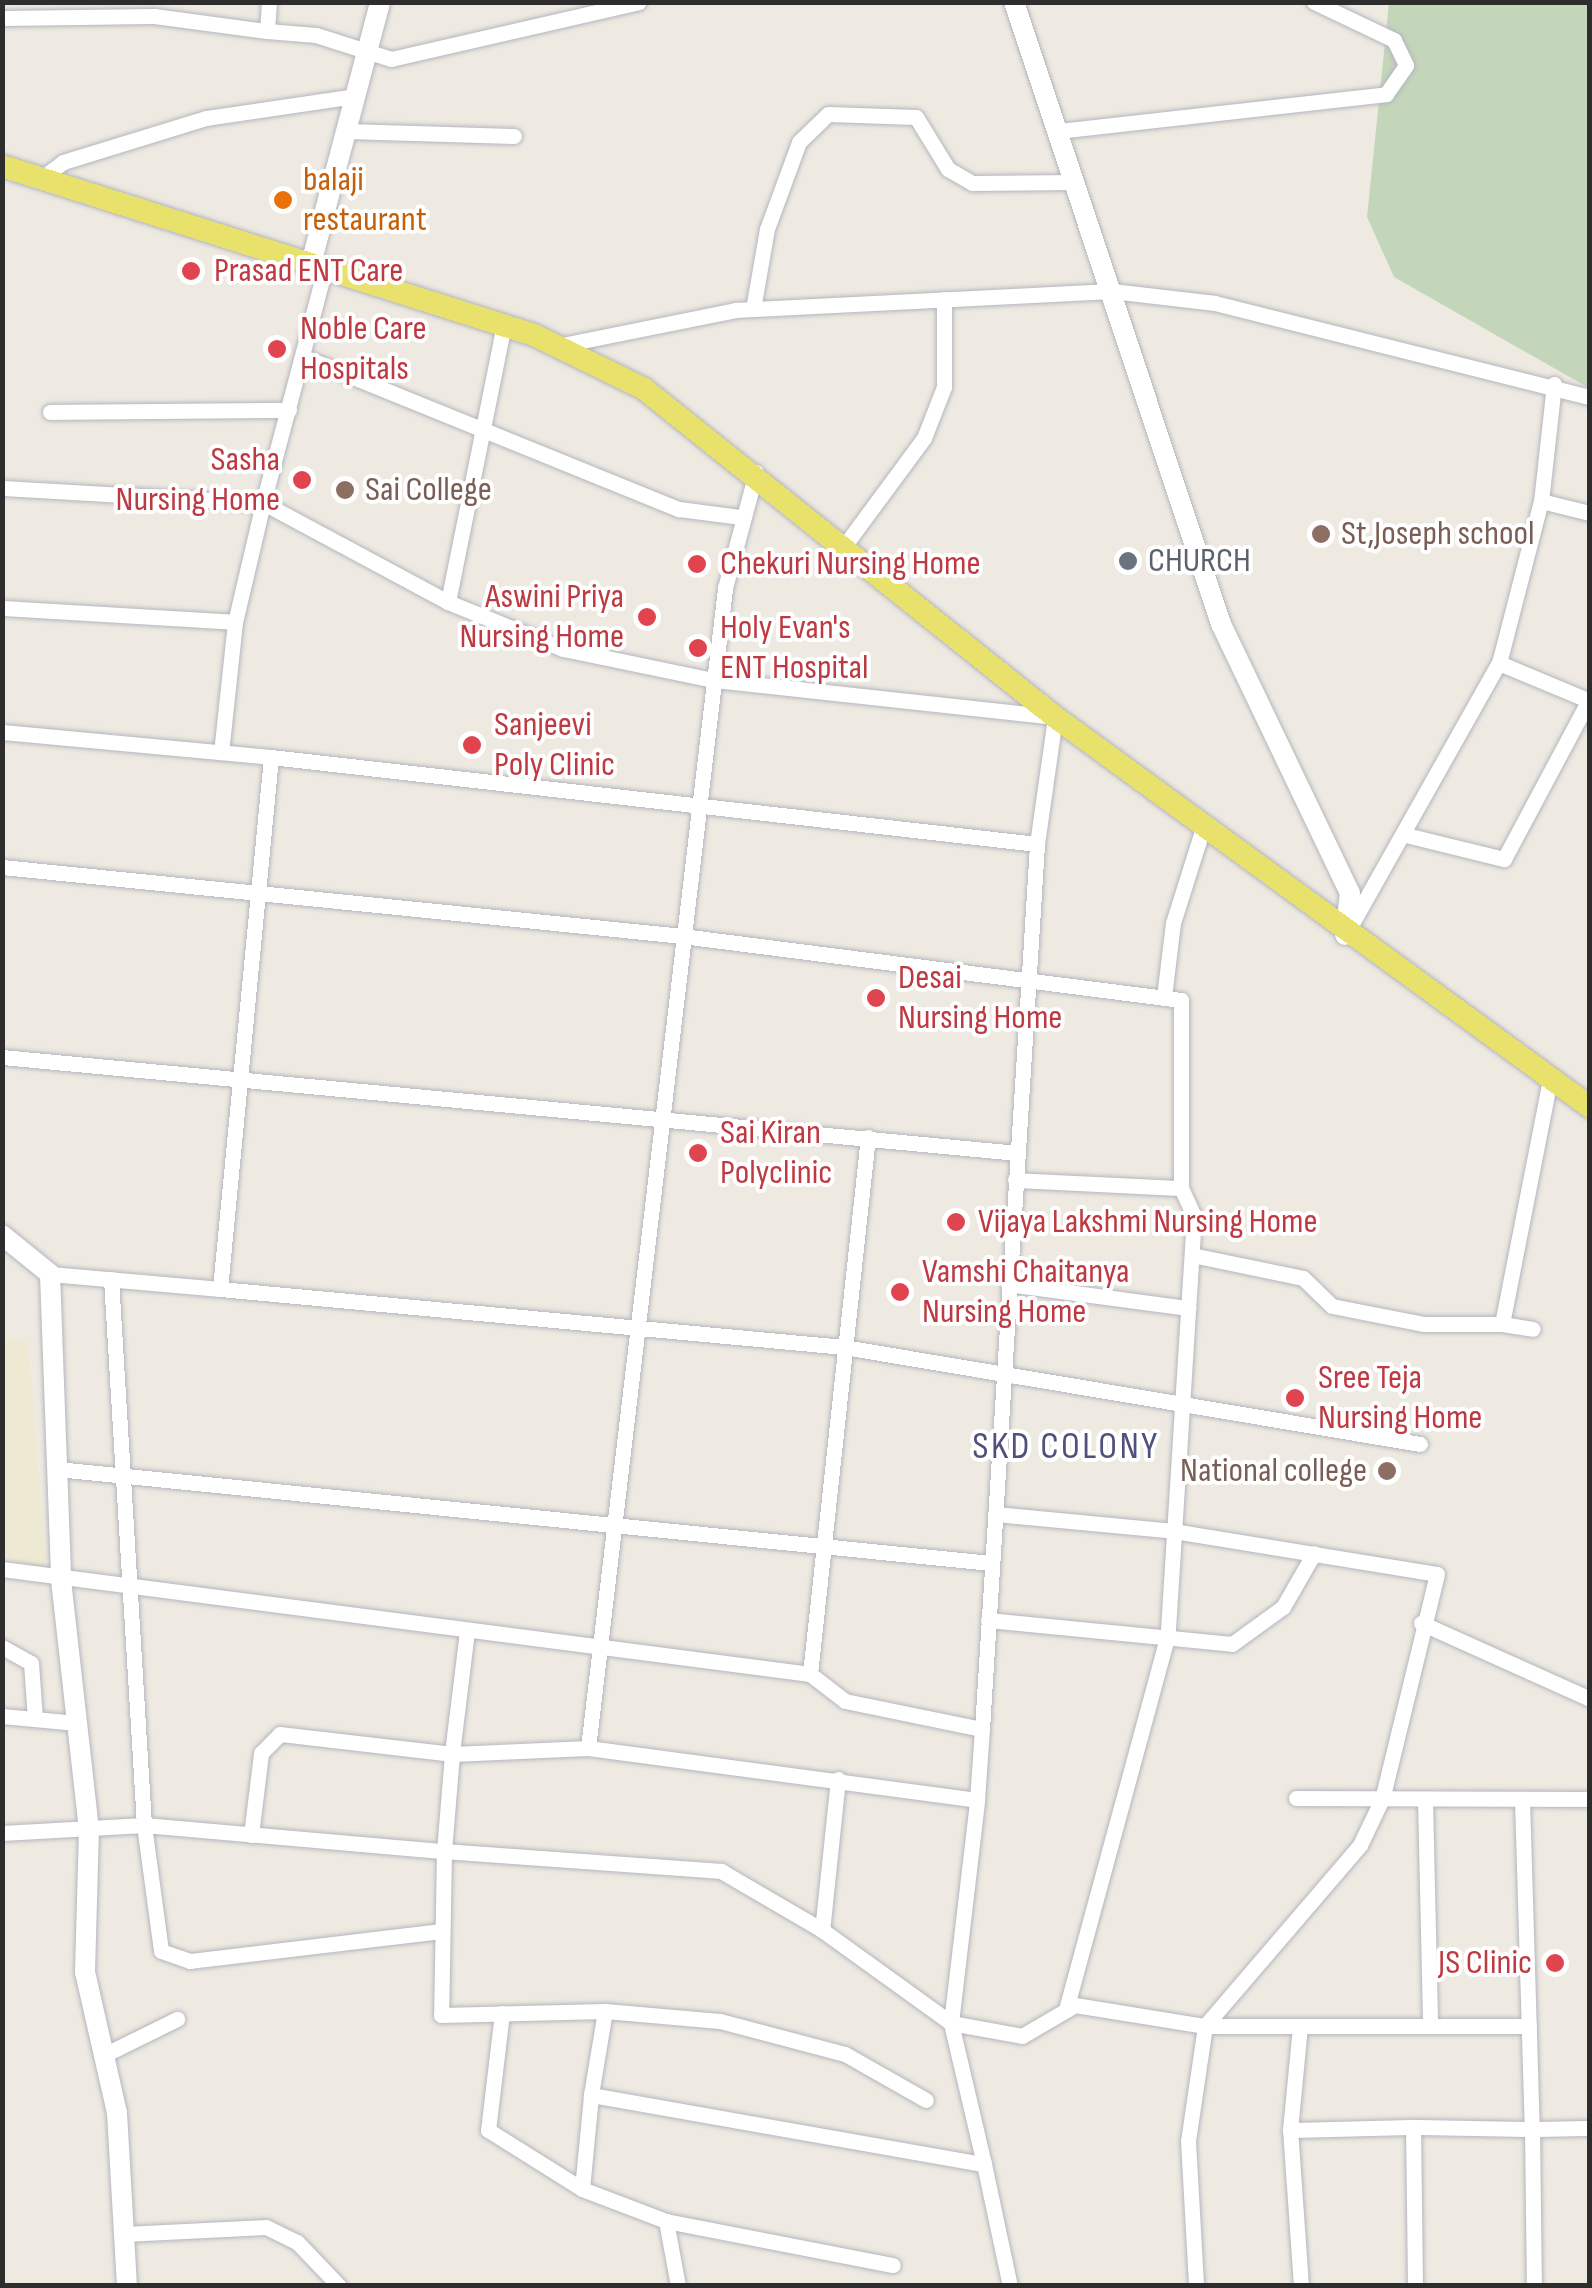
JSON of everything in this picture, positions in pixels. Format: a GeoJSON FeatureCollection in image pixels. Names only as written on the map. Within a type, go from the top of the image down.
{"type":"FeatureCollection","features":[{"type":"Feature","properties":{"kind":"main road"},"geometry":{"type":"LineString","coordinates":[[2,166],[319,262],[504,325],[557,346],[644,390],[756,472],[1055,717],[1345,935],[1590,1108]]}},
{"type":"Feature","properties":{"kind":"street"},"geometry":{"type":"LineString","coordinates":[[267,31],[268,2]]}},
{"type":"Feature","properties":{"kind":"street"},"geometry":{"type":"LineString","coordinates":[[220,752],[236,622],[262,503],[304,357],[346,131],[380,2]]}},
{"type":"Feature","properties":{"kind":"street"},"geometry":{"type":"LineString","coordinates":[[2,18],[40,8],[155,9],[267,31],[316,35],[366,56],[428,56],[639,2]]}},
{"type":"Feature","properties":{"kind":"street"},"geometry":{"type":"LineString","coordinates":[[1014,2],[1112,291],[1126,357],[1221,624],[1350,893],[1345,935]]}},
{"type":"Feature","properties":{"kind":"street"},"geometry":{"type":"LineString","coordinates":[[1058,131],[1386,94],[1406,65],[1394,40],[1314,2]]}},
{"type":"Feature","properties":{"kind":"street"},"geometry":{"type":"LineString","coordinates":[[42,178],[63,162],[206,118],[355,96]]}},
{"type":"Feature","properties":{"kind":"street"},"geometry":{"type":"LineString","coordinates":[[753,309],[767,230],[799,142],[828,114],[916,117],[948,169],[972,182],[1075,182]]}},
{"type":"Feature","properties":{"kind":"street"},"geometry":{"type":"LineString","coordinates":[[346,131],[514,136]]}},
{"type":"Feature","properties":{"kind":"street"},"geometry":{"type":"LineString","coordinates":[[557,346],[753,309],[1112,291],[1215,304],[1554,384],[1590,397]]}},
{"type":"Feature","properties":{"kind":"street"},"geometry":{"type":"LineString","coordinates":[[845,545],[931,421],[944,386],[944,299]]}},
{"type":"Feature","properties":{"kind":"street"},"geometry":{"type":"LineString","coordinates":[[448,602],[504,325]]}},
{"type":"Feature","properties":{"kind":"street"},"geometry":{"type":"LineString","coordinates":[[304,357],[679,509],[741,517]]}},
{"type":"Feature","properties":{"kind":"street"},"geometry":{"type":"LineString","coordinates":[[1345,935],[1406,835],[1500,662],[1541,501],[1554,384]]}},
{"type":"Feature","properties":{"kind":"street"},"geometry":{"type":"LineString","coordinates":[[50,412],[290,410]]}},
{"type":"Feature","properties":{"kind":"street"},"geometry":{"type":"LineString","coordinates":[[588,1748],[594,1646],[713,680],[741,517],[756,472]]}},
{"type":"Feature","properties":{"kind":"street"},"geometry":{"type":"LineString","coordinates":[[2,488],[262,503],[448,602],[563,649],[713,680],[1055,717],[1037,844],[977,1800],[951,2023],[1010,2286]]}},
{"type":"Feature","properties":{"kind":"street"},"geometry":{"type":"LineString","coordinates":[[1541,501],[1590,514]]}},
{"type":"Feature","properties":{"kind":"street"},"geometry":{"type":"LineString","coordinates":[[2,608],[236,622]]}},
{"type":"Feature","properties":{"kind":"street"},"geometry":{"type":"LineString","coordinates":[[1406,835],[1504,859],[1589,701],[1500,662]]}},
{"type":"Feature","properties":{"kind":"street"},"geometry":{"type":"LineString","coordinates":[[2,732],[271,756],[698,802],[1037,844]]}},
{"type":"Feature","properties":{"kind":"street"},"geometry":{"type":"LineString","coordinates":[[220,1289],[271,756]]}},
{"type":"Feature","properties":{"kind":"street"},"geometry":{"type":"LineString","coordinates":[[1164,997],[1172,922],[1203,828]]}},
{"type":"Feature","properties":{"kind":"street"},"geometry":{"type":"LineString","coordinates":[[2,867],[258,898],[682,936],[1030,978],[1164,997],[1187,1012],[1181,1188],[1194,1216],[1168,1634],[1068,2006]]}},
{"type":"Feature","properties":{"kind":"street"},"geometry":{"type":"LineString","coordinates":[[2,1057],[1017,1152]]}},
{"type":"Feature","properties":{"kind":"street"},"geometry":{"type":"LineString","coordinates":[[1502,1324],[1550,1080]]}},
{"type":"Feature","properties":{"kind":"street"},"geometry":{"type":"LineString","coordinates":[[810,1674],[868,1137]]}},
{"type":"Feature","properties":{"kind":"street"},"geometry":{"type":"LineString","coordinates":[[1015,1180],[1181,1188]]}},
{"type":"Feature","properties":{"kind":"street"},"geometry":{"type":"LineString","coordinates":[[2,1235],[50,1274],[844,1347],[1003,1369],[1420,1444]]}},
{"type":"Feature","properties":{"kind":"street"},"geometry":{"type":"LineString","coordinates":[[1192,1255],[1304,1278],[1332,1306],[1424,1324],[1502,1324],[1533,1329]]}},
{"type":"Feature","properties":{"kind":"street"},"geometry":{"type":"LineString","coordinates":[[50,1274],[60,1580],[89,1829],[85,1972],[112,2088],[127,2286]]}},
{"type":"Feature","properties":{"kind":"street"},"geometry":{"type":"LineString","coordinates":[[110,1279],[144,1826],[155,1939],[177,1960],[442,1931]]}},
{"type":"Feature","properties":{"kind":"street"},"geometry":{"type":"LineString","coordinates":[[1008,1284],[1188,1308]]}},
{"type":"Feature","properties":{"kind":"street"},"geometry":{"type":"LineString","coordinates":[[57,1469],[991,1563]]}},
{"type":"Feature","properties":{"kind":"street"},"geometry":{"type":"LineString","coordinates":[[994,1514],[1174,1531],[1438,1574],[1421,1623],[1382,1799],[1336,1881],[1206,2026],[1188,2141],[1196,2286]]}},
{"type":"Feature","properties":{"kind":"street"},"geometry":{"type":"LineString","coordinates":[[988,1620],[1168,1634],[1217,1644],[1245,1636],[1282,1607],[1314,1553]]}},
{"type":"Feature","properties":{"kind":"street"},"geometry":{"type":"LineString","coordinates":[[2,1569],[60,1580],[810,1674],[845,1700],[982,1728]]}},
{"type":"Feature","properties":{"kind":"street"},"geometry":{"type":"LineString","coordinates":[[1421,1623],[1590,1700]]}},
{"type":"Feature","properties":{"kind":"street"},"geometry":{"type":"LineString","coordinates":[[467,1631],[444,1852],[442,1931],[437,1960],[440,2015],[605,2011],[807,2040],[926,2100]]}},
{"type":"Feature","properties":{"kind":"street"},"geometry":{"type":"LineString","coordinates":[[2,1647],[30,1663],[35,1719]]}},
{"type":"Feature","properties":{"kind":"street"},"geometry":{"type":"LineString","coordinates":[[2,1716],[77,1723]]}},
{"type":"Feature","properties":{"kind":"street"},"geometry":{"type":"LineString","coordinates":[[250,1835],[261,1753],[280,1734],[452,1754],[588,1748],[977,1800]]}},
{"type":"Feature","properties":{"kind":"street"},"geometry":{"type":"LineString","coordinates":[[822,1930],[838,1779]]}},
{"type":"Feature","properties":{"kind":"street"},"geometry":{"type":"LineString","coordinates":[[1296,1798],[1590,1799]]}},
{"type":"Feature","properties":{"kind":"street"},"geometry":{"type":"LineString","coordinates":[[1424,1799],[1430,2026]]}},
{"type":"Feature","properties":{"kind":"street"},"geometry":{"type":"LineString","coordinates":[[1522,1799],[1534,2286]]}},
{"type":"Feature","properties":{"kind":"street"},"geometry":{"type":"LineString","coordinates":[[2,1832],[144,1826],[444,1852],[721,1870],[822,1930],[951,2023],[1022,2036],[1068,2006],[1206,2026],[1529,2026]]}},
{"type":"Feature","properties":{"kind":"street"},"geometry":{"type":"LineString","coordinates":[[582,2190],[591,2095],[605,2011]]}},
{"type":"Feature","properties":{"kind":"street"},"geometry":{"type":"LineString","coordinates":[[502,2013],[488,2130],[582,2190],[666,2221],[894,2265]]}},
{"type":"Feature","properties":{"kind":"street"},"geometry":{"type":"LineString","coordinates":[[102,2056],[177,2020]]}},
{"type":"Feature","properties":{"kind":"street"},"geometry":{"type":"LineString","coordinates":[[1300,2026],[1290,2130],[1301,2286]]}},
{"type":"Feature","properties":{"kind":"street"},"geometry":{"type":"LineString","coordinates":[[591,2095],[984,2164]]}},
{"type":"Feature","properties":{"kind":"street"},"geometry":{"type":"LineString","coordinates":[[1413,2127],[1415,2286]]}},
{"type":"Feature","properties":{"kind":"street"},"geometry":{"type":"LineString","coordinates":[[1290,2130],[1590,2128]]}},
{"type":"Feature","properties":{"kind":"street"},"geometry":{"type":"LineString","coordinates":[[666,2221],[678,2286]]}},
{"type":"Feature","properties":{"kind":"street"},"geometry":{"type":"LineString","coordinates":[[124,2234],[266,2227],[297,2242],[339,2286]]}},
{"type":"Feature","properties":{"kind":"shaded area"},"geometry":{"type":"Polygon","coordinates":[[[3,1338],[28,1342],[46,1568],[3,1558],[3,1338]]]}},
{"type":"Feature","properties":{"kind":"green space"},"geometry":{"type":"Polygon","coordinates":[[[1389,3],[1589,3],[1589,388],[1394,277],[1367,217],[1389,3]]]}},
{"type":"Feature","properties":{"kind":"place","name":"balaji restaurant"},"geometry":{"type":"Point","coordinates":[283,200]}},
{"type":"Feature","properties":{"kind":"place","name":"Prasad ENT Care"},"geometry":{"type":"Point","coordinates":[191,271]}},
{"type":"Feature","properties":{"kind":"place","name":"Noble Care Hospitals"},"geometry":{"type":"Point","coordinates":[277,349]}},
{"type":"Feature","properties":{"kind":"place","name":"Sasha Nursing Home"},"geometry":{"type":"Point","coordinates":[302,480]}},
{"type":"Feature","properties":{"kind":"place","name":"Sai College"},"geometry":{"type":"Point","coordinates":[345,490]}},
{"type":"Feature","properties":{"kind":"place","name":"St,Joseph school"},"geometry":{"type":"Point","coordinates":[1321,534]}},
{"type":"Feature","properties":{"kind":"place","name":"CHURCH"},"geometry":{"type":"Point","coordinates":[1128,561]}},
{"type":"Feature","properties":{"kind":"place","name":"Chekuri Nursing Home"},"geometry":{"type":"Point","coordinates":[697,564]}},
{"type":"Feature","properties":{"kind":"place","name":"Aswini Priya Nursing Home"},"geometry":{"type":"Point","coordinates":[647,617]}},
{"type":"Feature","properties":{"kind":"place","name":"Holy Evan's ENT Hospital"},"geometry":{"type":"Point","coordinates":[698,648]}},
{"type":"Feature","properties":{"kind":"place","name":"Sanjeevi Poly Clinic"},"geometry":{"type":"Point","coordinates":[472,745]}},
{"type":"Feature","properties":{"kind":"place","name":"Desai Nursing Home"},"geometry":{"type":"Point","coordinates":[876,998]}},
{"type":"Feature","properties":{"kind":"place","name":"Sai Kiran Polyclinic"},"geometry":{"type":"Point","coordinates":[698,1153]}},
{"type":"Feature","properties":{"kind":"place","name":"Vijaya Lakshmi Nursing Home"},"geometry":{"type":"Point","coordinates":[956,1222]}},
{"type":"Feature","properties":{"kind":"place","name":"Vamshi Chaitanya Nursing Home"},"geometry":{"type":"Point","coordinates":[900,1292]}},
{"type":"Feature","properties":{"kind":"place","name":"Sree Teja Nursing Home"},"geometry":{"type":"Point","coordinates":[1295,1398]}},
{"type":"Feature","properties":{"kind":"place","name":"National college"},"geometry":{"type":"Point","coordinates":[1387,1471]}},
{"type":"Feature","properties":{"kind":"place","name":"JS Clinic"},"geometry":{"type":"Point","coordinates":[1555,1963]}},
{"type":"Feature","properties":{"kind":"district","name":"SKD COLONY"},"geometry":{"type":"Point","coordinates":[1066,1447]}}]}
